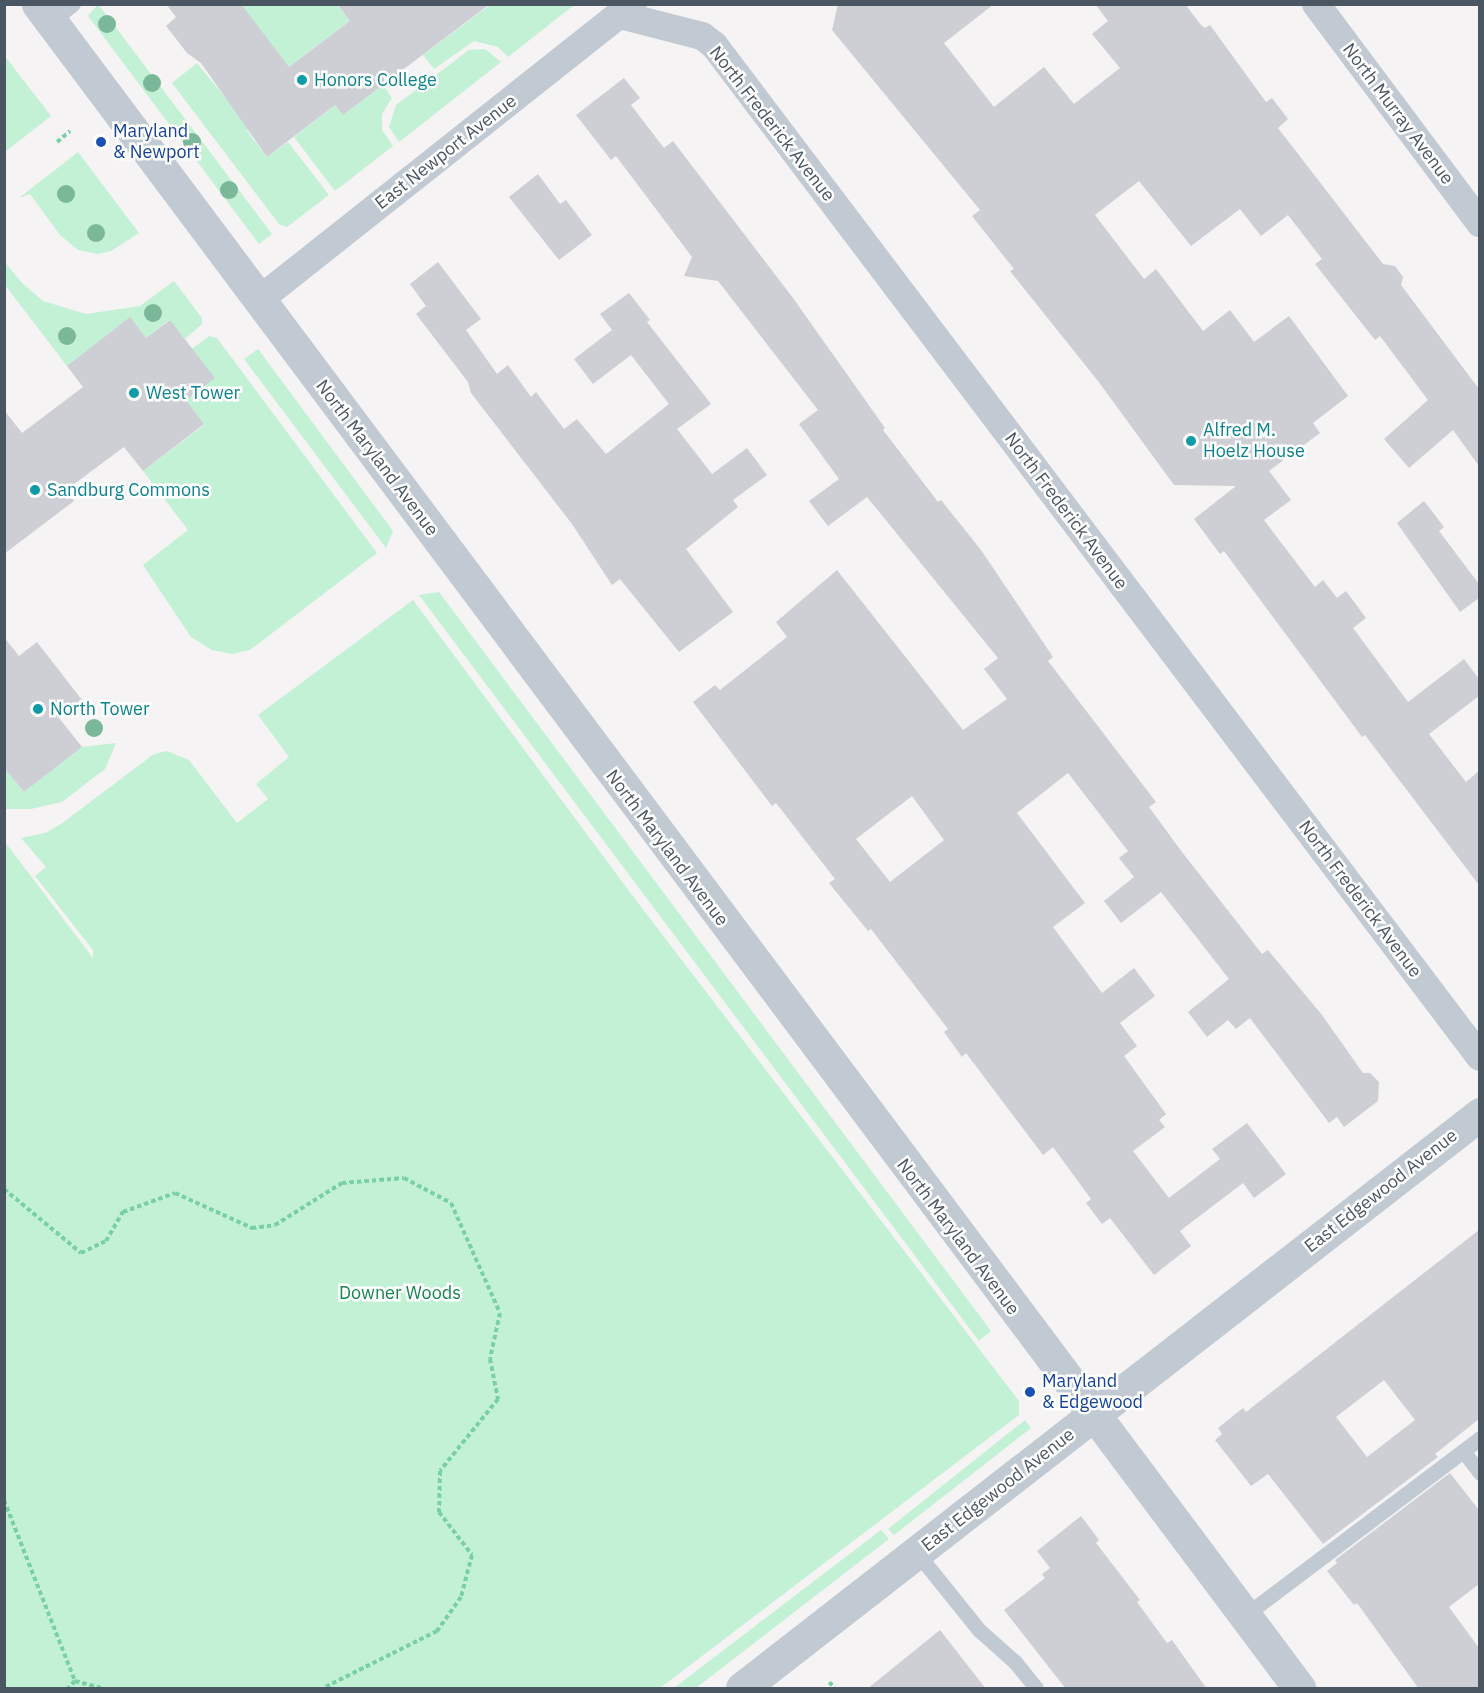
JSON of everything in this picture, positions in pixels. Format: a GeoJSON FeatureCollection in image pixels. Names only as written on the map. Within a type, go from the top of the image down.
{"type":"FeatureCollection","features":[{"type":"Feature","properties":{"kind":"street","name":"North Murray Avenue"},"geometry":{"type":"LineString","coordinates":[[1316,4],[1479,224]]}},
{"type":"Feature","properties":{"kind":"street","name":"North Maryland Avenue"},"geometry":{"type":"LineString","coordinates":[[54,10],[259,300],[1092,1417],[1298,1688]]}},
{"type":"Feature","properties":{"kind":"street","name":"East Newport Avenue"},"geometry":{"type":"LineString","coordinates":[[259,300],[626,10]]}},
{"type":"Feature","properties":{"kind":"street","name":"North Frederick Avenue"},"geometry":{"type":"LineString","coordinates":[[626,10],[702,36],[714,45],[1479,1057]]}},
{"type":"Feature","properties":{"kind":"street","name":"East Edgewood Avenue"},"geometry":{"type":"LineString","coordinates":[[742,1689],[1479,1114]]}},
{"type":"Feature","properties":{"kind":"lane"},"geometry":{"type":"LineString","coordinates":[[1244,1616],[1479,1438]]}},
{"type":"Feature","properties":{"kind":"lane"},"geometry":{"type":"LineString","coordinates":[[1463,1451],[1479,1473]]}},
{"type":"Feature","properties":{"kind":"lane"},"geometry":{"type":"LineString","coordinates":[[917,1553],[979,1630],[1016,1662],[1036,1689]]}},
{"type":"Feature","properties":{"kind":"path"},"geometry":{"type":"LineString","coordinates":[[57,142],[70,131]]}},
{"type":"Feature","properties":{"kind":"path"},"geometry":{"type":"LineString","coordinates":[[4,1189],[81,1253],[106,1241],[123,1212],[175,1193],[252,1228],[275,1225],[342,1183],[404,1178],[451,1203],[500,1313],[490,1359],[498,1399],[440,1471],[439,1512],[472,1555],[461,1597],[437,1631],[323,1689]]}},
{"type":"Feature","properties":{"kind":"path"},"geometry":{"type":"LineString","coordinates":[[4,1500],[75,1681]]}},
{"type":"Feature","properties":{"kind":"path"},"geometry":{"type":"LineString","coordinates":[[68,1689],[75,1681]]}},
{"type":"Feature","properties":{"kind":"path"},"geometry":{"type":"LineString","coordinates":[[75,1681],[101,1689]]}},
{"type":"Feature","properties":{"kind":"path"},"geometry":{"type":"LineString","coordinates":[[830,1682],[835,1689]]}},
{"type":"Feature","properties":{"kind":"green space"},"geometry":{"type":"Polygon","coordinates":[[[98,4],[272,234],[259,244],[88,16],[98,4]]]}},
{"type":"Feature","properties":{"kind":"green space"},"geometry":{"type":"Polygon","coordinates":[[[228,5],[337,5],[350,21],[279,74],[228,5]]]}},
{"type":"Feature","properties":{"kind":"green space"},"geometry":{"type":"Polygon","coordinates":[[[490,5],[574,5],[508,57],[498,47],[474,41],[434,69],[423,55],[490,5]]]}},
{"type":"Feature","properties":{"kind":"green space"},"geometry":{"type":"Polygon","coordinates":[[[485,49],[501,62],[399,142],[389,127],[396,105],[469,50],[485,49]]]}},
{"type":"Feature","properties":{"kind":"green space"},"geometry":{"type":"Polygon","coordinates":[[[4,55],[51,116],[5,152],[4,152],[4,55]]]}},
{"type":"Feature","properties":{"kind":"green space"},"geometry":{"type":"Polygon","coordinates":[[[197,63],[250,128],[247,131],[267,157],[288,142],[329,195],[287,227],[279,224],[172,83],[197,63]]]}},
{"type":"Feature","properties":{"kind":"green space"},"geometry":{"type":"Polygon","coordinates":[[[383,85],[392,98],[382,114],[382,130],[393,146],[335,191],[294,137],[335,105],[343,115],[383,85]]]}},
{"type":"Feature","properties":{"kind":"green space"},"geometry":{"type":"Polygon","coordinates":[[[78,152],[139,233],[111,251],[98,254],[78,250],[60,235],[30,194],[19,198],[78,152]]]}},
{"type":"Feature","properties":{"kind":"green space"},"geometry":{"type":"Polygon","coordinates":[[[4,261],[22,283],[43,301],[86,314],[140,306],[174,281],[202,318],[202,324],[185,339],[169,320],[146,338],[130,318],[67,366],[5,285],[4,261]]]}},
{"type":"Feature","properties":{"kind":"green space"},"geometry":{"type":"Polygon","coordinates":[[[209,336],[217,338],[377,553],[250,650],[232,654],[212,650],[191,637],[143,565],[188,530],[143,471],[204,425],[186,400],[192,349],[209,336]]]}},
{"type":"Feature","properties":{"kind":"green space"},"geometry":{"type":"Polygon","coordinates":[[[258,349],[393,531],[386,548],[244,359],[258,349]]]}},
{"type":"Feature","properties":{"kind":"green space"},"geometry":{"type":"Polygon","coordinates":[[[439,592],[991,1331],[979,1341],[419,595],[439,592]]]}},
{"type":"Feature","properties":{"kind":"green space","name":"Downer Woods"},"geometry":{"type":"Polygon","coordinates":[[[413,600],[632,895],[1019,1401],[1019,1415],[660,1688],[5,1688],[5,842],[93,958],[93,950],[35,876],[46,867],[21,838],[45,833],[61,824],[154,754],[167,751],[189,760],[237,823],[268,799],[256,784],[289,757],[258,715],[413,600]]]}},
{"type":"Feature","properties":{"kind":"green space"},"geometry":{"type":"Polygon","coordinates":[[[116,743],[105,769],[62,802],[31,809],[5,809],[4,768],[24,792],[82,747],[116,743]]]}},
{"type":"Feature","properties":{"kind":"green space"},"geometry":{"type":"Polygon","coordinates":[[[1025,1420],[1031,1428],[894,1535],[888,1529],[1025,1420]]]}},
{"type":"Feature","properties":{"kind":"green space"},"geometry":{"type":"Polygon","coordinates":[[[881,1530],[889,1539],[696,1688],[674,1688],[881,1530]]]}},
{"type":"Feature","properties":{"kind":"building","name":"Honors College"},"geometry":{"type":"Polygon","coordinates":[[[166,4],[241,4],[289,67],[350,21],[337,4],[490,4],[343,115],[335,105],[267,157],[201,63],[187,53],[166,26],[176,17],[166,4]]]}},
{"type":"Feature","properties":{"kind":"building"},"geometry":{"type":"Polygon","coordinates":[[[838,4],[994,4],[944,43],[994,107],[1044,67],[1074,104],[1120,68],[1092,34],[1108,21],[1095,4],[1185,4],[1201,25],[1205,28],[1210,25],[1266,102],[1272,98],[1288,119],[1278,128],[1383,264],[1395,266],[1403,277],[1401,285],[1479,389],[1479,466],[1453,430],[1409,468],[1384,439],[1428,400],[1380,336],[1375,340],[1315,264],[1322,259],[1288,215],[1261,236],[1240,209],[1191,246],[1139,181],[1095,215],[1144,279],[1156,269],[1203,331],[1230,310],[1254,342],[1289,316],[1348,396],[1313,423],[1320,433],[1269,471],[1291,500],[1264,520],[1315,587],[1323,580],[1337,598],[1346,591],[1366,618],[1353,628],[1408,702],[1464,659],[1479,679],[1479,696],[1429,734],[1466,782],[1479,771],[1479,885],[1365,735],[1362,737],[1224,551],[1220,554],[1194,519],[1236,486],[1174,485],[1098,381],[1010,271],[1014,269],[972,216],[980,210],[832,30],[838,4]]]}},
{"type":"Feature","properties":{"kind":"building"},"geometry":{"type":"Polygon","coordinates":[[[624,78],[640,98],[631,105],[664,148],[673,141],[793,298],[885,428],[883,430],[938,502],[941,500],[981,550],[1053,657],[1048,661],[1156,802],[1149,807],[1182,852],[1262,954],[1268,950],[1322,1015],[1363,1073],[1370,1073],[1379,1082],[1378,1101],[1344,1127],[1337,1117],[1329,1123],[1250,1018],[1236,1029],[1228,1020],[1207,1037],[1188,1012],[1229,979],[1161,892],[1121,923],[1104,901],[1134,877],[1119,858],[1128,851],[1068,773],[1017,813],[1085,903],[1053,927],[1102,993],[1134,968],[1155,996],[1120,1023],[1137,1046],[1124,1056],[1166,1114],[1159,1120],[1165,1127],[1133,1151],[1169,1198],[1220,1159],[1212,1149],[1247,1123],[1286,1174],[1254,1198],[1243,1183],[1180,1231],[1191,1246],[1154,1275],[1110,1218],[1102,1224],[1086,1203],[1091,1199],[1053,1147],[1043,1155],[966,1053],[962,1057],[944,1032],[948,1029],[871,929],[868,931],[829,883],[835,879],[776,803],[772,806],[693,702],[715,685],[720,690],[787,637],[776,622],[837,570],[963,730],[1007,699],[984,669],[998,658],[867,497],[828,526],[809,501],[839,479],[799,424],[818,410],[718,281],[684,276],[692,257],[616,156],[611,160],[576,115],[624,78]],[[912,796],[856,839],[890,882],[944,840],[912,796]]]}},
{"type":"Feature","properties":{"kind":"building"},"geometry":{"type":"Polygon","coordinates":[[[538,174],[560,204],[566,200],[592,235],[559,260],[509,197],[538,174]]]}},
{"type":"Feature","properties":{"kind":"building"},"geometry":{"type":"Polygon","coordinates":[[[438,262],[481,319],[466,330],[497,374],[508,365],[531,397],[536,392],[564,429],[577,419],[606,454],[669,404],[631,355],[593,384],[574,359],[612,330],[600,314],[629,293],[650,320],[647,322],[711,404],[677,429],[712,474],[747,448],[767,475],[733,500],[738,507],[686,549],[733,612],[679,652],[620,579],[612,585],[572,524],[471,393],[468,382],[416,314],[426,306],[410,284],[438,262]]]}},
{"type":"Feature","properties":{"kind":"building","name":"West Tower"},"geometry":{"type":"Polygon","coordinates":[[[130,317],[146,338],[170,320],[215,378],[186,400],[204,424],[143,471],[124,447],[66,490],[74,501],[4,554],[4,410],[22,433],[83,387],[67,366],[130,317]]]}},
{"type":"Feature","properties":{"kind":"building"},"geometry":{"type":"Polygon","coordinates":[[[1424,501],[1444,527],[1439,531],[1479,584],[1479,598],[1460,612],[1397,523],[1424,501]]]}},
{"type":"Feature","properties":{"kind":"building","name":"North Tower"},"geometry":{"type":"Polygon","coordinates":[[[4,637],[19,656],[37,642],[82,700],[59,718],[82,747],[24,792],[4,768],[4,637]]]}},
{"type":"Feature","properties":{"kind":"building"},"geometry":{"type":"Polygon","coordinates":[[[1479,1230],[1479,1419],[1435,1454],[1438,1457],[1323,1544],[1268,1474],[1251,1486],[1215,1440],[1222,1434],[1218,1428],[1243,1408],[1246,1412],[1479,1230]],[[1384,1380],[1336,1417],[1367,1457],[1415,1420],[1384,1380]]]}},
{"type":"Feature","properties":{"kind":"building"},"geometry":{"type":"Polygon","coordinates":[[[1450,1473],[1479,1510],[1479,1584],[1449,1607],[1479,1648],[1479,1689],[1419,1689],[1357,1603],[1354,1605],[1327,1571],[1337,1563],[1335,1560],[1450,1473]]]}},
{"type":"Feature","properties":{"kind":"building"},"geometry":{"type":"Polygon","coordinates":[[[1081,1516],[1099,1540],[1096,1543],[1140,1600],[1137,1602],[1167,1643],[1172,1640],[1207,1689],[1066,1689],[1004,1610],[1045,1578],[1042,1574],[1050,1568],[1037,1551],[1081,1516]]]}},
{"type":"Feature","properties":{"kind":"building"},"geometry":{"type":"Polygon","coordinates":[[[940,1630],[986,1689],[867,1689],[940,1630]]]}},
{"type":"Feature","properties":{"kind":"place","name":"Honors College"},"geometry":{"type":"Point","coordinates":[302,80]}},
{"type":"Feature","properties":{"kind":"place","name":"Maryland & Newport"},"geometry":{"type":"Point","coordinates":[101,142]}},
{"type":"Feature","properties":{"kind":"place","name":"West Tower"},"geometry":{"type":"Point","coordinates":[134,393]}},
{"type":"Feature","properties":{"kind":"place","name":"Alfred M. Hoelz House"},"geometry":{"type":"Point","coordinates":[1191,441]}},
{"type":"Feature","properties":{"kind":"place","name":"Sandburg Commons"},"geometry":{"type":"Point","coordinates":[35,490]}},
{"type":"Feature","properties":{"kind":"place","name":"North Tower"},"geometry":{"type":"Point","coordinates":[38,709]}},
{"type":"Feature","properties":{"kind":"place","name":"Maryland & Edgewood"},"geometry":{"type":"Point","coordinates":[1030,1392]}}]}
